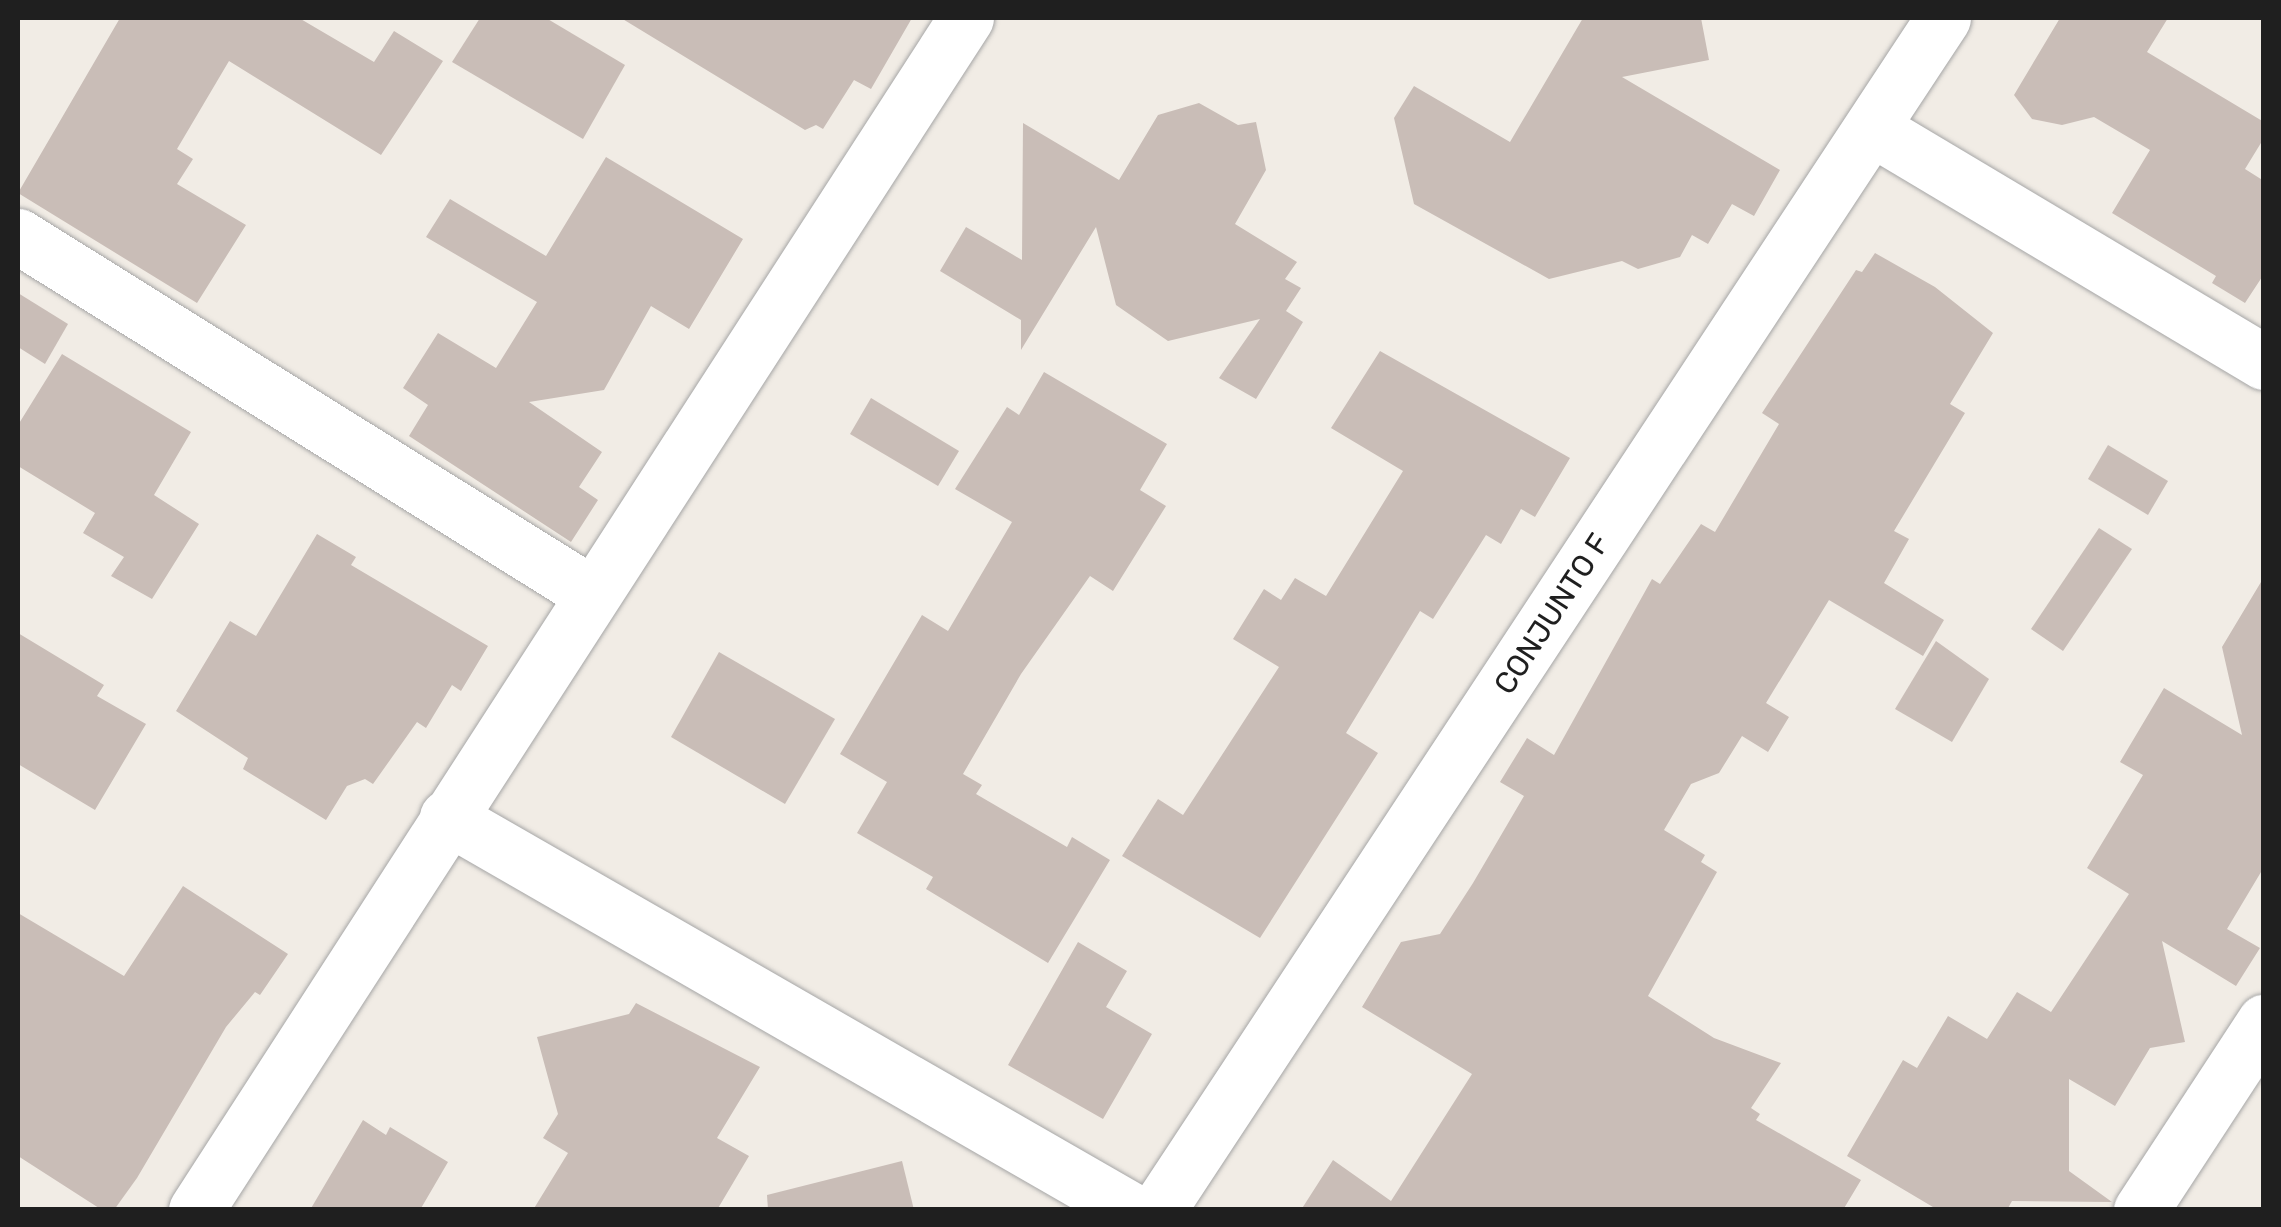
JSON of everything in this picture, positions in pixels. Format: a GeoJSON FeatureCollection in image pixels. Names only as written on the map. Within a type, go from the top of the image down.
{"type":"FeatureCollection","features":[{"type":"Feature","properties":{"kind":"street"},"geometry":{"type":"LineString","coordinates":[[196,1210],[966,18]]}},
{"type":"Feature","properties":{"kind":"street","name":"CONJUNTO F"},"geometry":{"type":"LineString","coordinates":[[1158,1210],[1943,18]]}},
{"type":"Feature","properties":{"kind":"street"},"geometry":{"type":"LineString","coordinates":[[1873,129],[2264,362]]}},
{"type":"Feature","properties":{"kind":"street"},"geometry":{"type":"LineString","coordinates":[[18,236],[592,594]]}},
{"type":"Feature","properties":{"kind":"street"},"geometry":{"type":"LineString","coordinates":[[447,817],[1130,1210]]}},
{"type":"Feature","properties":{"kind":"street"},"geometry":{"type":"LineString","coordinates":[[2141,1210],[2264,1022]]}},
{"type":"Feature","properties":{"kind":"building"},"geometry":{"type":"Polygon","coordinates":[[[120,18],[299,18],[374,62],[394,31],[443,61],[381,155],[229,61],[177,149],[193,159],[177,184],[246,225],[197,303],[18,193],[120,18]]]}},
{"type":"Feature","properties":{"kind":"building"},"geometry":{"type":"Polygon","coordinates":[[[480,18],[546,18],[625,65],[583,139],[452,62],[480,18]]]}},
{"type":"Feature","properties":{"kind":"building"},"geometry":{"type":"Polygon","coordinates":[[[621,18],[912,18],[871,89],[854,80],[823,129],[816,125],[805,130],[621,18]]]}},
{"type":"Feature","properties":{"kind":"building"},"geometry":{"type":"Polygon","coordinates":[[[1583,18],[1701,18],[1709,60],[1622,77],[1780,170],[1754,216],[1732,204],[1708,244],[1692,235],[1680,257],[1638,269],[1622,261],[1549,279],[1414,204],[1394,118],[1414,86],[1510,142],[1583,18]]]}},
{"type":"Feature","properties":{"kind":"building"},"geometry":{"type":"Polygon","coordinates":[[[2060,18],[2168,18],[2147,52],[2264,122],[2264,138],[2245,169],[2264,181],[2264,274],[2245,303],[2212,283],[2216,276],[2112,213],[2150,150],[2094,117],[2062,125],[2032,119],[2014,95],[2060,18]]]}},
{"type":"Feature","properties":{"kind":"building"},"geometry":{"type":"Polygon","coordinates":[[[1199,103],[1238,125],[1256,122],[1266,170],[1235,224],[1297,262],[1285,279],[1301,288],[1286,311],[1303,322],[1256,399],[1219,378],[1260,319],[1168,341],[1116,305],[1096,227],[1021,350],[1021,320],[940,271],[966,227],[1022,260],[1023,123],[1119,180],[1158,115],[1199,103]]]}},
{"type":"Feature","properties":{"kind":"building"},"geometry":{"type":"Polygon","coordinates":[[[606,157],[743,239],[689,329],[651,306],[604,390],[529,402],[602,452],[579,487],[598,500],[571,542],[409,436],[428,405],[403,388],[438,333],[496,368],[537,302],[426,237],[450,199],[546,256],[606,157]]]}},
{"type":"Feature","properties":{"kind":"building"},"geometry":{"type":"Polygon","coordinates":[[[1875,253],[1935,287],[1993,333],[1950,404],[1965,413],[1894,531],[1909,539],[1884,583],[1944,620],[1923,656],[1829,600],[1766,703],[1789,717],[1768,752],[1742,736],[1719,773],[1691,784],[1664,830],[1705,855],[1701,862],[1717,872],[1648,996],[1714,1038],[1781,1063],[1751,1108],[1760,1114],[1756,1120],[1861,1180],[1843,1210],[1301,1210],[1333,1160],[1391,1201],[1472,1074],[1362,1007],[1401,942],[1440,934],[1473,883],[1524,796],[1500,782],[1527,738],[1554,755],[1652,579],[1660,584],[1701,524],[1715,532],[1779,424],[1762,413],[1856,270],[1862,272],[1875,253]]]}},
{"type":"Feature","properties":{"kind":"building"},"geometry":{"type":"Polygon","coordinates":[[[18,293],[68,324],[45,364],[18,347],[18,293]]]}},
{"type":"Feature","properties":{"kind":"building"},"geometry":{"type":"Polygon","coordinates":[[[1380,351],[1570,458],[1535,517],[1521,509],[1501,544],[1486,535],[1433,619],[1420,611],[1346,733],[1378,753],[1260,938],[1122,856],[1158,799],[1183,815],[1279,667],[1233,639],[1264,589],[1281,600],[1295,578],[1326,596],[1403,471],[1331,428],[1380,351]]]}},
{"type":"Feature","properties":{"kind":"building"},"geometry":{"type":"Polygon","coordinates":[[[62,354],[191,432],[154,495],[199,524],[152,599],[111,576],[124,557],[83,533],[95,513],[18,466],[18,425],[62,354]]]}},
{"type":"Feature","properties":{"kind":"building"},"geometry":{"type":"Polygon","coordinates":[[[1044,372],[1167,444],[1140,490],[1166,506],[1113,591],[1090,576],[1021,674],[963,774],[982,785],[976,794],[1067,847],[1072,837],[1110,860],[1048,963],[926,889],[933,877],[857,833],[887,782],[840,754],[922,615],[948,631],[1012,522],[955,489],[1007,407],[1019,415],[1044,372]]]}},
{"type":"Feature","properties":{"kind":"building"},"geometry":{"type":"Polygon","coordinates":[[[871,398],[959,451],[938,486],[850,434],[871,398]]]}},
{"type":"Feature","properties":{"kind":"building"},"geometry":{"type":"Polygon","coordinates":[[[2108,445],[2168,481],[2148,515],[2088,479],[2108,445]]]}},
{"type":"Feature","properties":{"kind":"building"},"geometry":{"type":"Polygon","coordinates":[[[2099,528],[2132,549],[2063,651],[2031,629],[2099,528]]]}},
{"type":"Feature","properties":{"kind":"building"},"geometry":{"type":"Polygon","coordinates":[[[317,534],[356,557],[351,565],[488,646],[461,691],[452,685],[426,728],[417,722],[373,784],[365,779],[347,786],[326,820],[243,769],[248,758],[176,711],[230,621],[256,636],[317,534]]]}},
{"type":"Feature","properties":{"kind":"building"},"geometry":{"type":"Polygon","coordinates":[[[2264,577],[2264,867],[2227,929],[2260,948],[2236,986],[2162,941],[2185,1042],[2150,1048],[2115,1106],[2069,1079],[2069,1171],[2112,1202],[2012,1201],[2007,1210],[1938,1210],[1847,1156],[1903,1060],[1917,1068],[1948,1016],[1987,1039],[2017,992],[2051,1012],[2129,894],[2087,868],[2143,775],[2120,762],[2164,688],[2242,735],[2222,647],[2264,577]]]}},
{"type":"Feature","properties":{"kind":"building"},"geometry":{"type":"Polygon","coordinates":[[[18,633],[104,685],[97,696],[146,724],[95,810],[18,764],[18,633]]]}},
{"type":"Feature","properties":{"kind":"building"},"geometry":{"type":"Polygon","coordinates":[[[1936,641],[1989,679],[1952,742],[1895,709],[1936,641]]]}},
{"type":"Feature","properties":{"kind":"building"},"geometry":{"type":"Polygon","coordinates":[[[719,652],[835,719],[785,804],[671,737],[719,652]]]}},
{"type":"Feature","properties":{"kind":"building"},"geometry":{"type":"Polygon","coordinates":[[[183,886],[288,954],[260,995],[255,992],[226,1027],[114,1210],[102,1210],[18,1156],[18,913],[124,976],[183,886]]]}},
{"type":"Feature","properties":{"kind":"building"},"geometry":{"type":"Polygon","coordinates":[[[1078,942],[1127,971],[1106,1007],[1152,1034],[1103,1119],[1008,1065],[1078,942]]]}},
{"type":"Feature","properties":{"kind":"building"},"geometry":{"type":"Polygon","coordinates":[[[636,1003],[760,1067],[717,1138],[749,1156],[717,1210],[533,1210],[568,1153],[543,1138],[558,1114],[537,1037],[629,1014],[636,1003]]]}},
{"type":"Feature","properties":{"kind":"building"},"geometry":{"type":"Polygon","coordinates":[[[363,1120],[386,1135],[390,1127],[448,1162],[420,1210],[310,1210],[363,1120]]]}},
{"type":"Feature","properties":{"kind":"building"},"geometry":{"type":"Polygon","coordinates":[[[902,1161],[914,1210],[768,1210],[767,1195],[902,1161]]]}}]}
